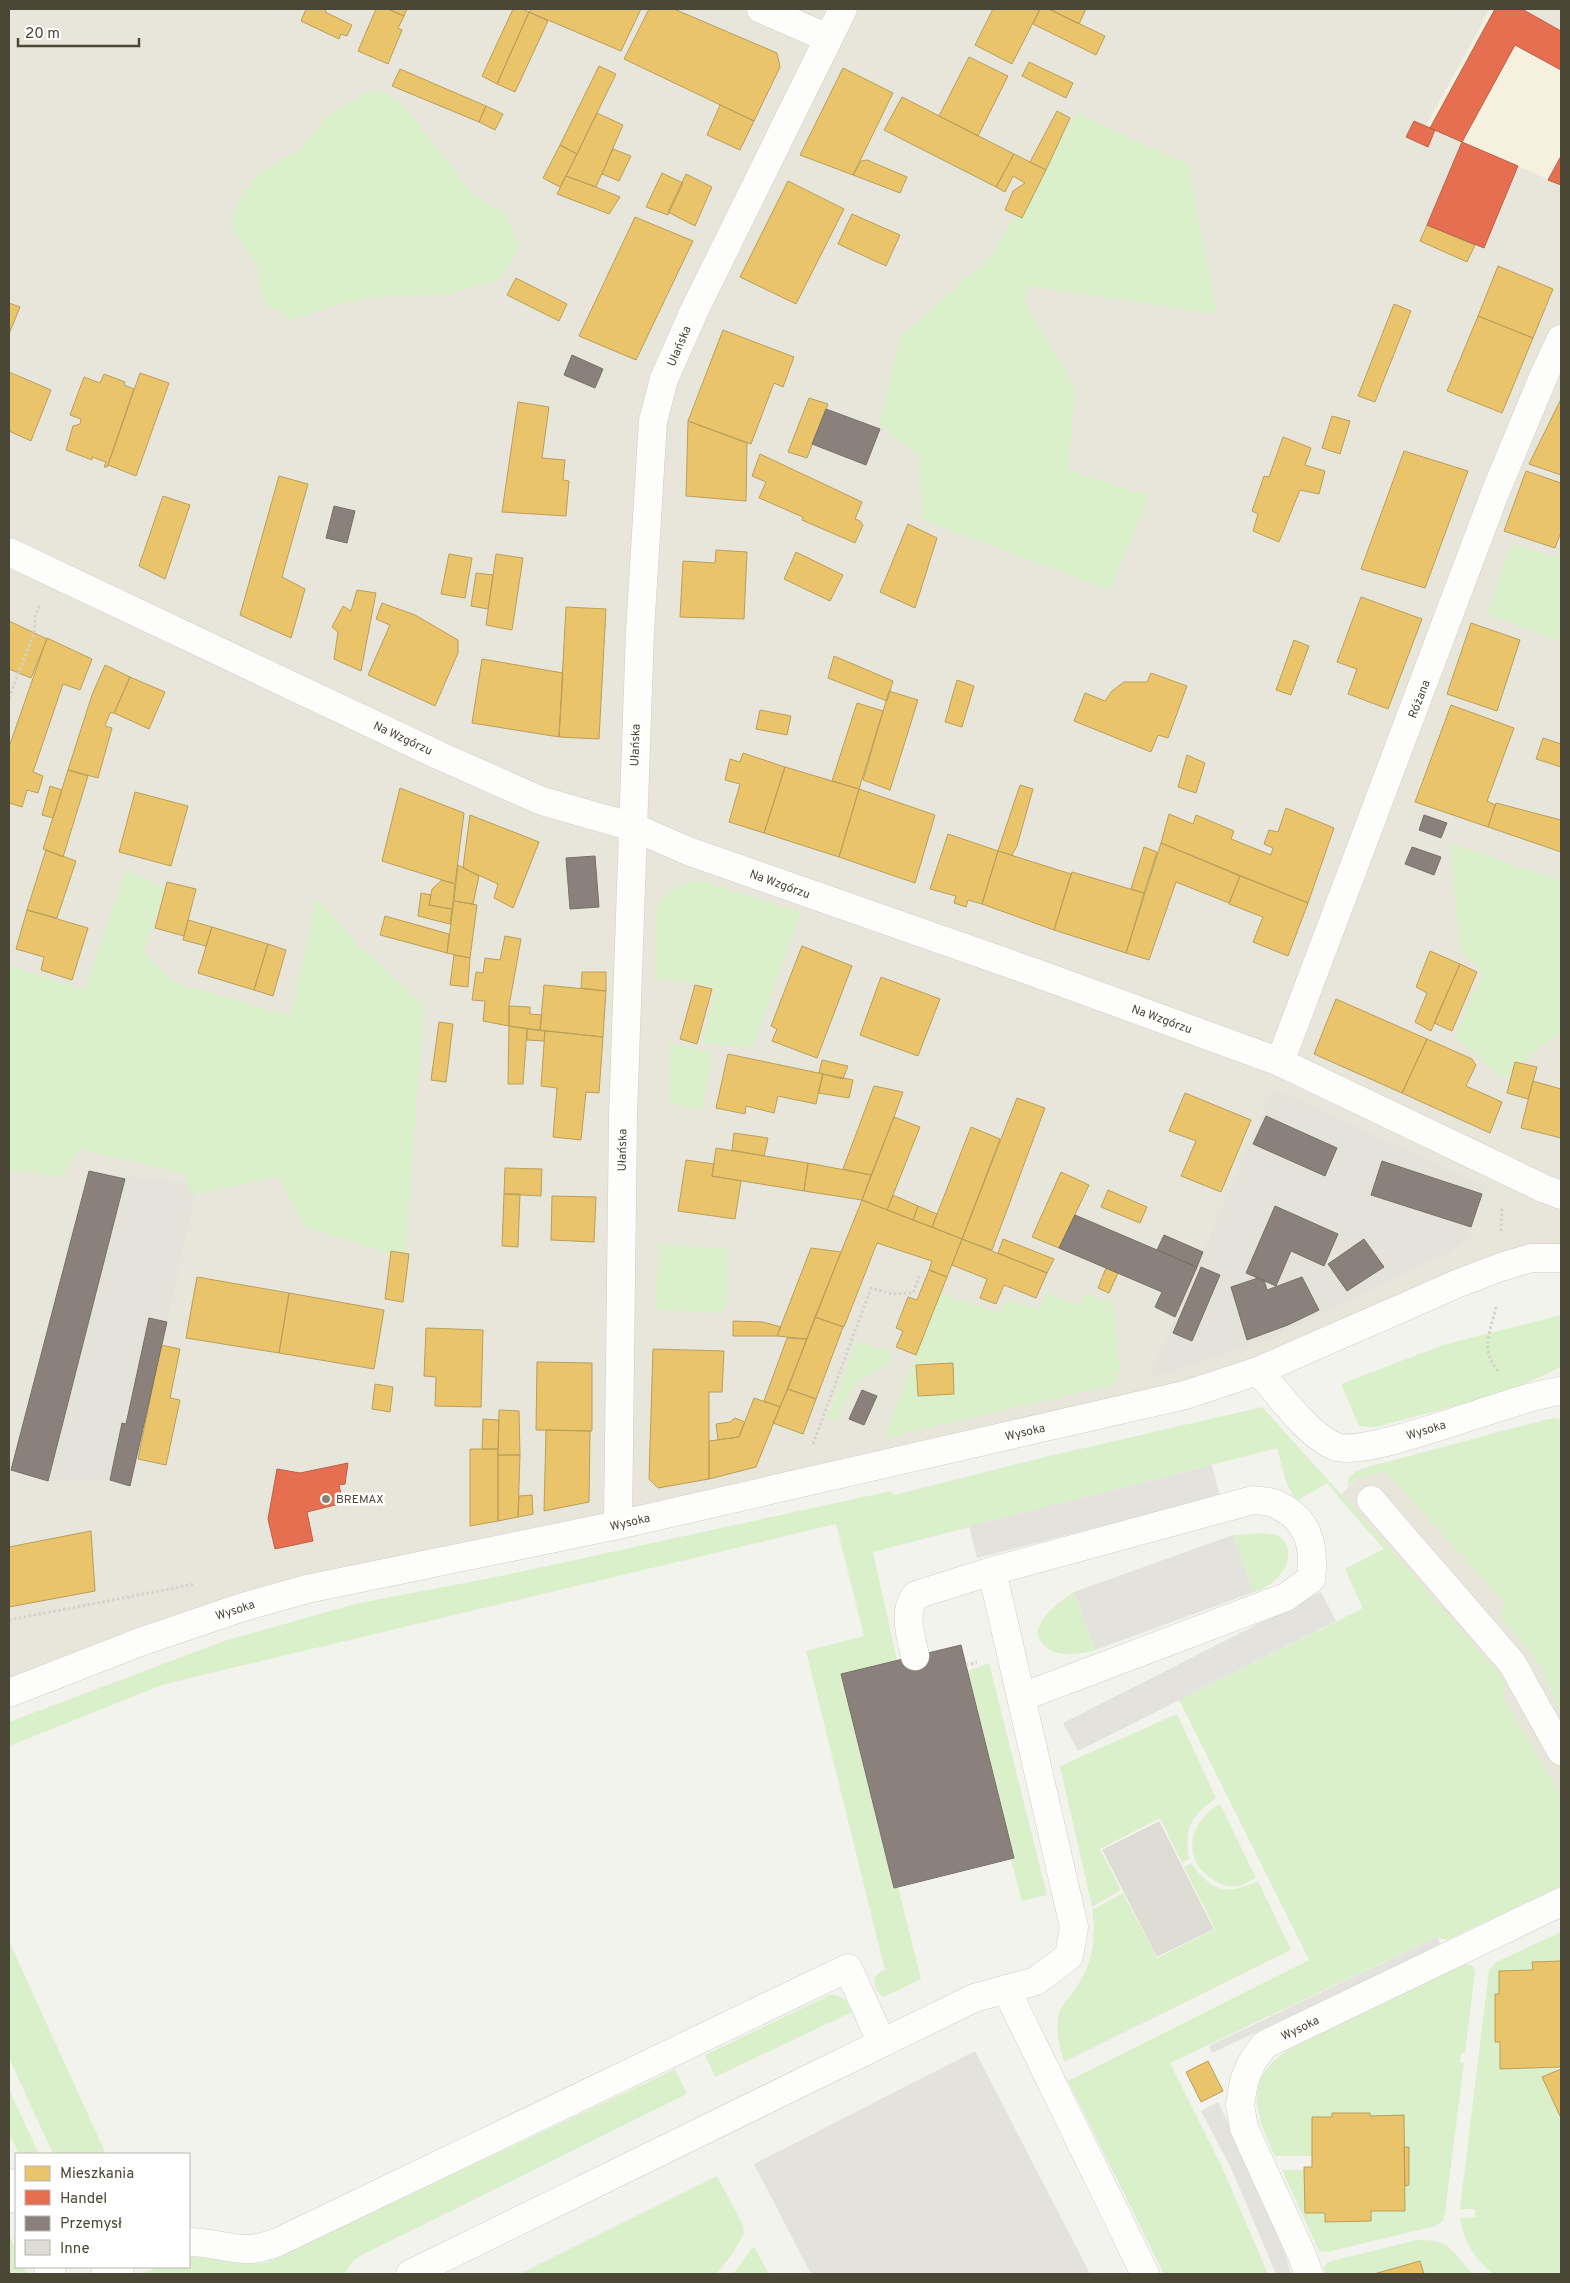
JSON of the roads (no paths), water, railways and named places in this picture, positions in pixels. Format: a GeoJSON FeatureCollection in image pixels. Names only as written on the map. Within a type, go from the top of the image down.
{"type":"FeatureCollection","features":[{"type":"Feature","properties":{"kind":"street"},"geometry":{"type":"LineString","coordinates":[[761,9],[828,38]]}},
{"type":"Feature","properties":{"kind":"street","name":"Ułańska"},"geometry":{"type":"LineString","coordinates":[[618,1525],[621,1217],[641,603],[650,443],[655,408],[664,379],[706,285],[843,9]]}},
{"type":"Feature","properties":{"kind":"street","name":"Różana"},"geometry":{"type":"LineString","coordinates":[[1280,1062],[1496,493],[1545,373],[1561,339]]}},
{"type":"Feature","properties":{"kind":"street","name":"Na Wzgórzu"},"geometry":{"type":"LineString","coordinates":[[9,552],[438,755],[542,801],[634,827],[688,851],[1036,973],[1280,1062],[1545,1190],[1561,1195]]}},
{"type":"Feature","properties":{"kind":"street","name":"Wysoka"},"geometry":{"type":"LineString","coordinates":[[9,1693],[140,1642],[243,1607],[350,1580],[618,1525],[1185,1395],[1258,1371],[1501,1266],[1531,1258],[1561,1258]]}},
{"type":"Feature","properties":{"kind":"street","name":"Wysoka"},"geometry":{"type":"LineString","coordinates":[[1258,1371],[1316,1436],[1336,1447],[1376,1445],[1561,1391]]}},
{"type":"Feature","properties":{"kind":"street"},"geometry":{"type":"LineString","coordinates":[[915,1656],[908,1611],[910,1602],[916,1594],[930,1588],[1253,1500],[1275,1503],[1295,1516],[1310,1538],[1314,1559],[1311,1579],[1286,1596],[1022,1697]]}},
{"type":"Feature","properties":{"kind":"street"},"geometry":{"type":"LineString","coordinates":[[1371,1500],[1512,1663],[1561,1751]]}},
{"type":"Feature","properties":{"kind":"street"},"geometry":{"type":"LineString","coordinates":[[410,2274],[974,1998],[1036,1981],[1069,1956],[1074,1926],[992,1571]]}},
{"type":"Feature","properties":{"kind":"street","name":"Wysoka"},"geometry":{"type":"LineString","coordinates":[[1309,2274],[1302,2253],[1244,2128],[1240,2105],[1244,2081],[1252,2062],[1264,2045],[1561,1902]]}},
{"type":"Feature","properties":{"kind":"street"},"geometry":{"type":"LineString","coordinates":[[190,2242],[208,2242],[245,2249],[258,2248],[278,2242],[848,1968],[882,2043]]}},
{"type":"Feature","properties":{"kind":"street"},"geometry":{"type":"LineString","coordinates":[[1006,1989],[1145,2274]]}},
{"type":"Feature","properties":{"kind":"street"},"geometry":{"type":"LineString","coordinates":[[9,2183],[15,2197]]}},
{"type":"Feature","properties":{"kind":"street"},"geometry":{"type":"LineString","coordinates":[[105,2274],[118,2268]]}},
{"type":"Feature","properties":{"kind":"place","name":"BREMAX"},"geometry":{"type":"Point","coordinates":[326,1499]}}]}
